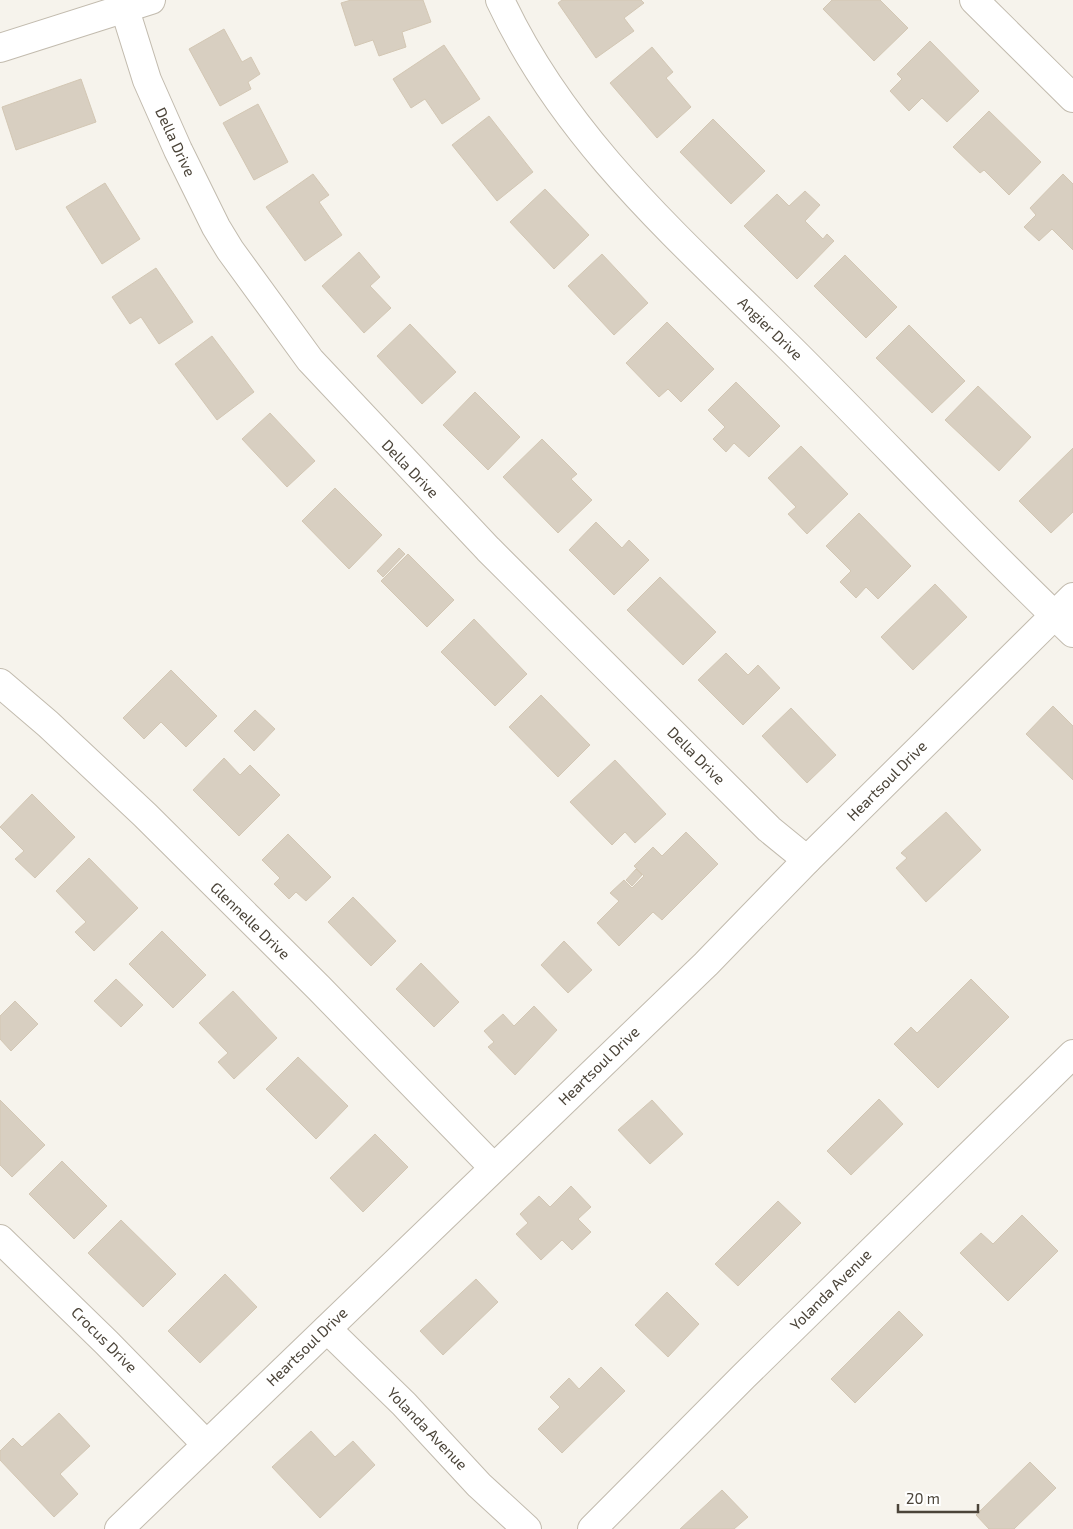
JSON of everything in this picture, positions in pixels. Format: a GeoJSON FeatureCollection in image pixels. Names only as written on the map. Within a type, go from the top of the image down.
{"type":"FeatureCollection","features":[{"type":"Feature","properties":{"kind":"street"},"geometry":{"type":"LineString","coordinates":[[0,48],[123,5],[151,0]]}},
{"type":"Feature","properties":{"kind":"street","name":"Angier Drive"},"geometry":{"type":"LineString","coordinates":[[500,0],[530,60],[587,140],[611,168],[704,264],[1067,615]]}},
{"type":"Feature","properties":{"kind":"street"},"geometry":{"type":"LineString","coordinates":[[974,0],[1073,98]]}},
{"type":"Feature","properties":{"kind":"street","name":"Della Drive"},"geometry":{"type":"LineString","coordinates":[[123,5],[148,80],[178,150],[216,227],[230,250],[310,360],[488,549],[769,829],[807,860]]}},
{"type":"Feature","properties":{"kind":"street","name":"Heartsoul Drive"},"geometry":{"type":"LineString","coordinates":[[118,1529],[706,964],[807,860],[1067,615]]}},
{"type":"Feature","properties":{"kind":"street","name":"Glennelle Drive"},"geometry":{"type":"LineString","coordinates":[[0,683],[48,724],[145,815],[493,1167]]}},
{"type":"Feature","properties":{"kind":"street","name":"Yolanda Avenue"},"geometry":{"type":"LineString","coordinates":[[592,1529],[765,1356],[1073,1054]]}},
{"type":"Feature","properties":{"kind":"street","name":"Crocus Drive"},"geometry":{"type":"LineString","coordinates":[[0,1239],[206,1443]]}},
{"type":"Feature","properties":{"kind":"street","name":"Yolanda Avenue"},"geometry":{"type":"LineString","coordinates":[[327,1329],[404,1404],[479,1484],[527,1529]]}},
{"type":"Feature","properties":{"kind":"building"},"geometry":{"type":"Polygon","coordinates":[[[351,0],[423,0],[431,22],[402,32],[406,47],[379,56],[373,40],[355,46],[341,3],[351,0]]]}},
{"type":"Feature","properties":{"kind":"building"},"geometry":{"type":"Polygon","coordinates":[[[562,0],[641,0],[644,3],[624,18],[634,31],[596,58],[558,3],[562,0]]]}},
{"type":"Feature","properties":{"kind":"building"},"geometry":{"type":"Polygon","coordinates":[[[832,0],[880,0],[908,28],[874,61],[823,9],[832,0]]]}},
{"type":"Feature","properties":{"kind":"building"},"geometry":{"type":"Polygon","coordinates":[[[224,29],[242,62],[251,57],[260,74],[248,82],[251,89],[220,106],[189,49],[224,29]]]}},
{"type":"Feature","properties":{"kind":"building"},"geometry":{"type":"Polygon","coordinates":[[[930,41],[979,91],[947,122],[922,98],[909,111],[890,91],[902,79],[897,74],[930,41]]]}},
{"type":"Feature","properties":{"kind":"building"},"geometry":{"type":"Polygon","coordinates":[[[444,45],[480,99],[442,124],[425,99],[411,108],[393,79],[444,45]]]}},
{"type":"Feature","properties":{"kind":"building"},"geometry":{"type":"Polygon","coordinates":[[[652,47],[673,72],[666,78],[691,107],[657,138],[610,83],[652,47]]]}},
{"type":"Feature","properties":{"kind":"building"},"geometry":{"type":"Polygon","coordinates":[[[81,79],[96,122],[16,150],[2,107],[81,79]]]}},
{"type":"Feature","properties":{"kind":"building"},"geometry":{"type":"Polygon","coordinates":[[[258,104],[288,162],[254,180],[223,123],[258,104]]]}},
{"type":"Feature","properties":{"kind":"building"},"geometry":{"type":"Polygon","coordinates":[[[989,111],[1041,162],[1009,195],[984,170],[980,173],[953,147],[989,111]]]}},
{"type":"Feature","properties":{"kind":"building"},"geometry":{"type":"Polygon","coordinates":[[[489,116],[533,172],[497,201],[452,145],[489,116]]]}},
{"type":"Feature","properties":{"kind":"building"},"geometry":{"type":"Polygon","coordinates":[[[713,119],[765,171],[731,204],[680,152],[713,119]]]}},
{"type":"Feature","properties":{"kind":"building"},"geometry":{"type":"Polygon","coordinates":[[[313,174],[329,195],[319,202],[342,235],[305,261],[266,207],[313,174]]]}},
{"type":"Feature","properties":{"kind":"building"},"geometry":{"type":"Polygon","coordinates":[[[1063,174],[1073,184],[1073,250],[1052,229],[1039,241],[1024,227],[1036,215],[1030,208],[1063,174]]]}},
{"type":"Feature","properties":{"kind":"building"},"geometry":{"type":"Polygon","coordinates":[[[105,183],[140,239],[102,264],[66,207],[105,183]]]}},
{"type":"Feature","properties":{"kind":"building"},"geometry":{"type":"Polygon","coordinates":[[[545,189],[589,235],[554,269],[510,222],[545,189]]]}},
{"type":"Feature","properties":{"kind":"building"},"geometry":{"type":"Polygon","coordinates":[[[805,191],[820,205],[805,221],[823,239],[827,234],[834,241],[797,279],[744,226],[777,194],[789,206],[805,191]]]}},
{"type":"Feature","properties":{"kind":"building"},"geometry":{"type":"Polygon","coordinates":[[[359,252],[380,277],[370,286],[391,308],[364,333],[322,286],[359,252]]]}},
{"type":"Feature","properties":{"kind":"building"},"geometry":{"type":"Polygon","coordinates":[[[602,254],[648,303],[614,335],[568,286],[602,254]]]}},
{"type":"Feature","properties":{"kind":"building"},"geometry":{"type":"Polygon","coordinates":[[[845,255],[897,307],[866,338],[814,286],[845,255]]]}},
{"type":"Feature","properties":{"kind":"building"},"geometry":{"type":"Polygon","coordinates":[[[156,268],[193,322],[159,344],[141,317],[130,324],[112,297],[156,268]]]}},
{"type":"Feature","properties":{"kind":"building"},"geometry":{"type":"Polygon","coordinates":[[[667,322],[714,369],[681,402],[668,389],[659,397],[626,363],[667,322]]]}},
{"type":"Feature","properties":{"kind":"building"},"geometry":{"type":"Polygon","coordinates":[[[410,324],[456,372],[422,404],[377,356],[410,324]]]}},
{"type":"Feature","properties":{"kind":"building"},"geometry":{"type":"Polygon","coordinates":[[[909,325],[965,381],[932,413],[876,358],[909,325]]]}},
{"type":"Feature","properties":{"kind":"building"},"geometry":{"type":"Polygon","coordinates":[[[212,336],[254,392],[217,420],[175,364],[212,336]]]}},
{"type":"Feature","properties":{"kind":"building"},"geometry":{"type":"Polygon","coordinates":[[[736,382],[780,426],[749,457],[734,443],[726,452],[713,439],[725,427],[708,410],[736,382]]]}},
{"type":"Feature","properties":{"kind":"building"},"geometry":{"type":"Polygon","coordinates":[[[978,386],[1031,437],[999,471],[945,420],[978,386]]]}},
{"type":"Feature","properties":{"kind":"building"},"geometry":{"type":"Polygon","coordinates":[[[475,392],[520,437],[488,470],[443,425],[475,392]]]}},
{"type":"Feature","properties":{"kind":"building"},"geometry":{"type":"Polygon","coordinates":[[[270,413],[315,461],[287,487],[242,439],[270,413]]]}},
{"type":"Feature","properties":{"kind":"building"},"geometry":{"type":"Polygon","coordinates":[[[542,439],[577,474],[571,479],[592,500],[558,533],[503,477],[542,439]]]}},
{"type":"Feature","properties":{"kind":"building"},"geometry":{"type":"Polygon","coordinates":[[[801,446],[848,494],[807,534],[788,514],[796,507],[768,478],[801,446]]]}},
{"type":"Feature","properties":{"kind":"building"},"geometry":{"type":"Polygon","coordinates":[[[1073,448],[1073,512],[1051,533],[1019,501],[1073,448]]]}},
{"type":"Feature","properties":{"kind":"building"},"geometry":{"type":"Polygon","coordinates":[[[335,488],[382,535],[349,569],[302,521],[335,488]]]}},
{"type":"Feature","properties":{"kind":"building"},"geometry":{"type":"Polygon","coordinates":[[[859,513],[911,566],[878,599],[866,587],[856,598],[840,582],[851,571],[826,546],[859,513]]]}},
{"type":"Feature","properties":{"kind":"building"},"geometry":{"type":"Polygon","coordinates":[[[596,522],[622,548],[629,540],[649,560],[614,595],[569,550],[596,522]]]}},
{"type":"Feature","properties":{"kind":"building"},"geometry":{"type":"Polygon","coordinates":[[[399,548],[405,554],[383,577],[377,571],[399,548]]]}},
{"type":"Feature","properties":{"kind":"building"},"geometry":{"type":"Polygon","coordinates":[[[408,554],[454,600],[427,627],[381,581],[408,554]]]}},
{"type":"Feature","properties":{"kind":"building"},"geometry":{"type":"Polygon","coordinates":[[[660,577],[716,632],[683,665],[627,610],[660,577]]]}},
{"type":"Feature","properties":{"kind":"building"},"geometry":{"type":"Polygon","coordinates":[[[935,584],[967,617],[913,670],[881,637],[935,584]]]}},
{"type":"Feature","properties":{"kind":"building"},"geometry":{"type":"Polygon","coordinates":[[[474,619],[527,674],[495,706],[441,652],[474,619]]]}},
{"type":"Feature","properties":{"kind":"building"},"geometry":{"type":"Polygon","coordinates":[[[726,653],[748,675],[758,665],[780,688],[743,725],[698,680],[726,653]]]}},
{"type":"Feature","properties":{"kind":"building"},"geometry":{"type":"Polygon","coordinates":[[[171,670],[217,716],[186,747],[161,722],[144,739],[123,718],[171,670]]]}},
{"type":"Feature","properties":{"kind":"building"},"geometry":{"type":"Polygon","coordinates":[[[541,695],[590,745],[558,777],[509,727],[541,695]]]}},
{"type":"Feature","properties":{"kind":"building"},"geometry":{"type":"Polygon","coordinates":[[[1053,706],[1073,726],[1073,780],[1026,734],[1053,706]]]}},
{"type":"Feature","properties":{"kind":"building"},"geometry":{"type":"Polygon","coordinates":[[[791,708],[836,755],[807,783],[762,736],[791,708]]]}},
{"type":"Feature","properties":{"kind":"building"},"geometry":{"type":"Polygon","coordinates":[[[255,710],[275,729],[254,751],[234,731],[255,710]]]}},
{"type":"Feature","properties":{"kind":"building"},"geometry":{"type":"Polygon","coordinates":[[[224,758],[240,775],[250,765],[280,795],[239,836],[193,790],[224,758]]]}},
{"type":"Feature","properties":{"kind":"building"},"geometry":{"type":"Polygon","coordinates":[[[615,760],[666,814],[635,843],[625,832],[612,845],[570,802],[615,760]]]}},
{"type":"Feature","properties":{"kind":"building"},"geometry":{"type":"Polygon","coordinates":[[[32,794],[75,837],[35,878],[15,859],[24,851],[0,827],[32,794]]]}},
{"type":"Feature","properties":{"kind":"building"},"geometry":{"type":"Polygon","coordinates":[[[946,812],[981,850],[926,902],[896,868],[907,858],[901,853],[946,812]]]}},
{"type":"Feature","properties":{"kind":"building"},"geometry":{"type":"Polygon","coordinates":[[[686,832],[718,864],[662,920],[653,912],[619,946],[597,923],[619,901],[610,893],[624,880],[632,888],[644,876],[634,866],[653,847],[662,856],[686,832]]]}},
{"type":"Feature","properties":{"kind":"building"},"geometry":{"type":"Polygon","coordinates":[[[288,834],[331,877],[306,901],[296,892],[289,899],[274,884],[280,878],[262,860],[288,834]]]}},
{"type":"Feature","properties":{"kind":"building"},"geometry":{"type":"Polygon","coordinates":[[[89,858],[138,908],[94,951],[75,932],[86,922],[56,891],[89,858]]]}},
{"type":"Feature","properties":{"kind":"building"},"geometry":{"type":"Polygon","coordinates":[[[636,869],[642,875],[632,886],[626,880],[636,869]]]}},
{"type":"Feature","properties":{"kind":"building"},"geometry":{"type":"Polygon","coordinates":[[[353,897],[396,941],[371,966],[328,922],[353,897]]]}},
{"type":"Feature","properties":{"kind":"building"},"geometry":{"type":"Polygon","coordinates":[[[162,931],[206,975],[173,1008],[129,964],[162,931]]]}},
{"type":"Feature","properties":{"kind":"building"},"geometry":{"type":"Polygon","coordinates":[[[564,941],[592,970],[568,993],[541,965],[564,941]]]}},
{"type":"Feature","properties":{"kind":"building"},"geometry":{"type":"Polygon","coordinates":[[[421,963],[459,1002],[434,1027],[396,989],[421,963]]]}},
{"type":"Feature","properties":{"kind":"building"},"geometry":{"type":"Polygon","coordinates":[[[116,979],[143,1005],[121,1027],[94,1001],[116,979]]]}},
{"type":"Feature","properties":{"kind":"building"},"geometry":{"type":"Polygon","coordinates":[[[971,979],[1009,1017],[938,1088],[894,1044],[911,1027],[917,1033],[971,979]]]}},
{"type":"Feature","properties":{"kind":"building"},"geometry":{"type":"Polygon","coordinates":[[[233,991],[277,1038],[234,1079],[218,1062],[228,1053],[199,1023],[233,991]]]}},
{"type":"Feature","properties":{"kind":"building"},"geometry":{"type":"Polygon","coordinates":[[[15,1001],[38,1024],[11,1051],[0,1039],[0,1016],[15,1001]]]}},
{"type":"Feature","properties":{"kind":"building"},"geometry":{"type":"Polygon","coordinates":[[[534,1006],[557,1030],[515,1075],[488,1047],[494,1042],[484,1031],[503,1014],[514,1026],[534,1006]]]}},
{"type":"Feature","properties":{"kind":"building"},"geometry":{"type":"Polygon","coordinates":[[[298,1057],[348,1106],[316,1139],[266,1089],[298,1057]]]}},
{"type":"Feature","properties":{"kind":"building"},"geometry":{"type":"Polygon","coordinates":[[[879,1099],[903,1124],[851,1175],[827,1151],[879,1099]]]}},
{"type":"Feature","properties":{"kind":"building"},"geometry":{"type":"Polygon","coordinates":[[[0,1100],[45,1145],[12,1177],[0,1165],[0,1100]]]}},
{"type":"Feature","properties":{"kind":"building"},"geometry":{"type":"Polygon","coordinates":[[[652,1100],[683,1134],[650,1164],[618,1130],[652,1100]]]}},
{"type":"Feature","properties":{"kind":"building"},"geometry":{"type":"Polygon","coordinates":[[[375,1134],[408,1167],[363,1212],[330,1178],[375,1134]]]}},
{"type":"Feature","properties":{"kind":"building"},"geometry":{"type":"Polygon","coordinates":[[[62,1161],[107,1206],[74,1239],[29,1194],[62,1161]]]}},
{"type":"Feature","properties":{"kind":"building"},"geometry":{"type":"Polygon","coordinates":[[[571,1186],[591,1207],[578,1219],[591,1232],[572,1250],[562,1240],[541,1260],[516,1234],[528,1223],[520,1214],[539,1196],[550,1207],[571,1186]]]}},
{"type":"Feature","properties":{"kind":"building"},"geometry":{"type":"Polygon","coordinates":[[[778,1201],[801,1223],[738,1286],[715,1264],[778,1201]]]}},
{"type":"Feature","properties":{"kind":"building"},"geometry":{"type":"Polygon","coordinates":[[[1022,1215],[1058,1251],[1008,1301],[960,1253],[981,1233],[993,1244],[1022,1215]]]}},
{"type":"Feature","properties":{"kind":"building"},"geometry":{"type":"Polygon","coordinates":[[[121,1220],[176,1274],[143,1307],[88,1253],[121,1220]]]}},
{"type":"Feature","properties":{"kind":"building"},"geometry":{"type":"Polygon","coordinates":[[[225,1274],[257,1307],[200,1363],[168,1331],[225,1274]]]}},
{"type":"Feature","properties":{"kind":"building"},"geometry":{"type":"Polygon","coordinates":[[[476,1279],[498,1302],[443,1355],[420,1331],[476,1279]]]}},
{"type":"Feature","properties":{"kind":"building"},"geometry":{"type":"Polygon","coordinates":[[[667,1292],[699,1324],[668,1357],[635,1325],[667,1292]]]}},
{"type":"Feature","properties":{"kind":"building"},"geometry":{"type":"Polygon","coordinates":[[[899,1311],[923,1335],[855,1403],[831,1379],[899,1311]]]}},
{"type":"Feature","properties":{"kind":"building"},"geometry":{"type":"Polygon","coordinates":[[[601,1367],[625,1391],[562,1453],[538,1429],[560,1407],[550,1397],[569,1378],[579,1389],[601,1367]]]}},
{"type":"Feature","properties":{"kind":"building"},"geometry":{"type":"Polygon","coordinates":[[[59,1413],[90,1446],[60,1474],[78,1494],[54,1517],[0,1460],[0,1451],[13,1438],[22,1447],[59,1413]]]}},
{"type":"Feature","properties":{"kind":"building"},"geometry":{"type":"Polygon","coordinates":[[[311,1431],[335,1457],[353,1441],[375,1465],[320,1518],[272,1467],[311,1431]]]}},
{"type":"Feature","properties":{"kind":"building"},"geometry":{"type":"Polygon","coordinates":[[[1030,1462],[1056,1488],[1014,1529],[989,1529],[976,1515],[1030,1462]]]}},
{"type":"Feature","properties":{"kind":"building"},"geometry":{"type":"Polygon","coordinates":[[[722,1490],[748,1517],[734,1529],[680,1529],[722,1490]]]}}]}
